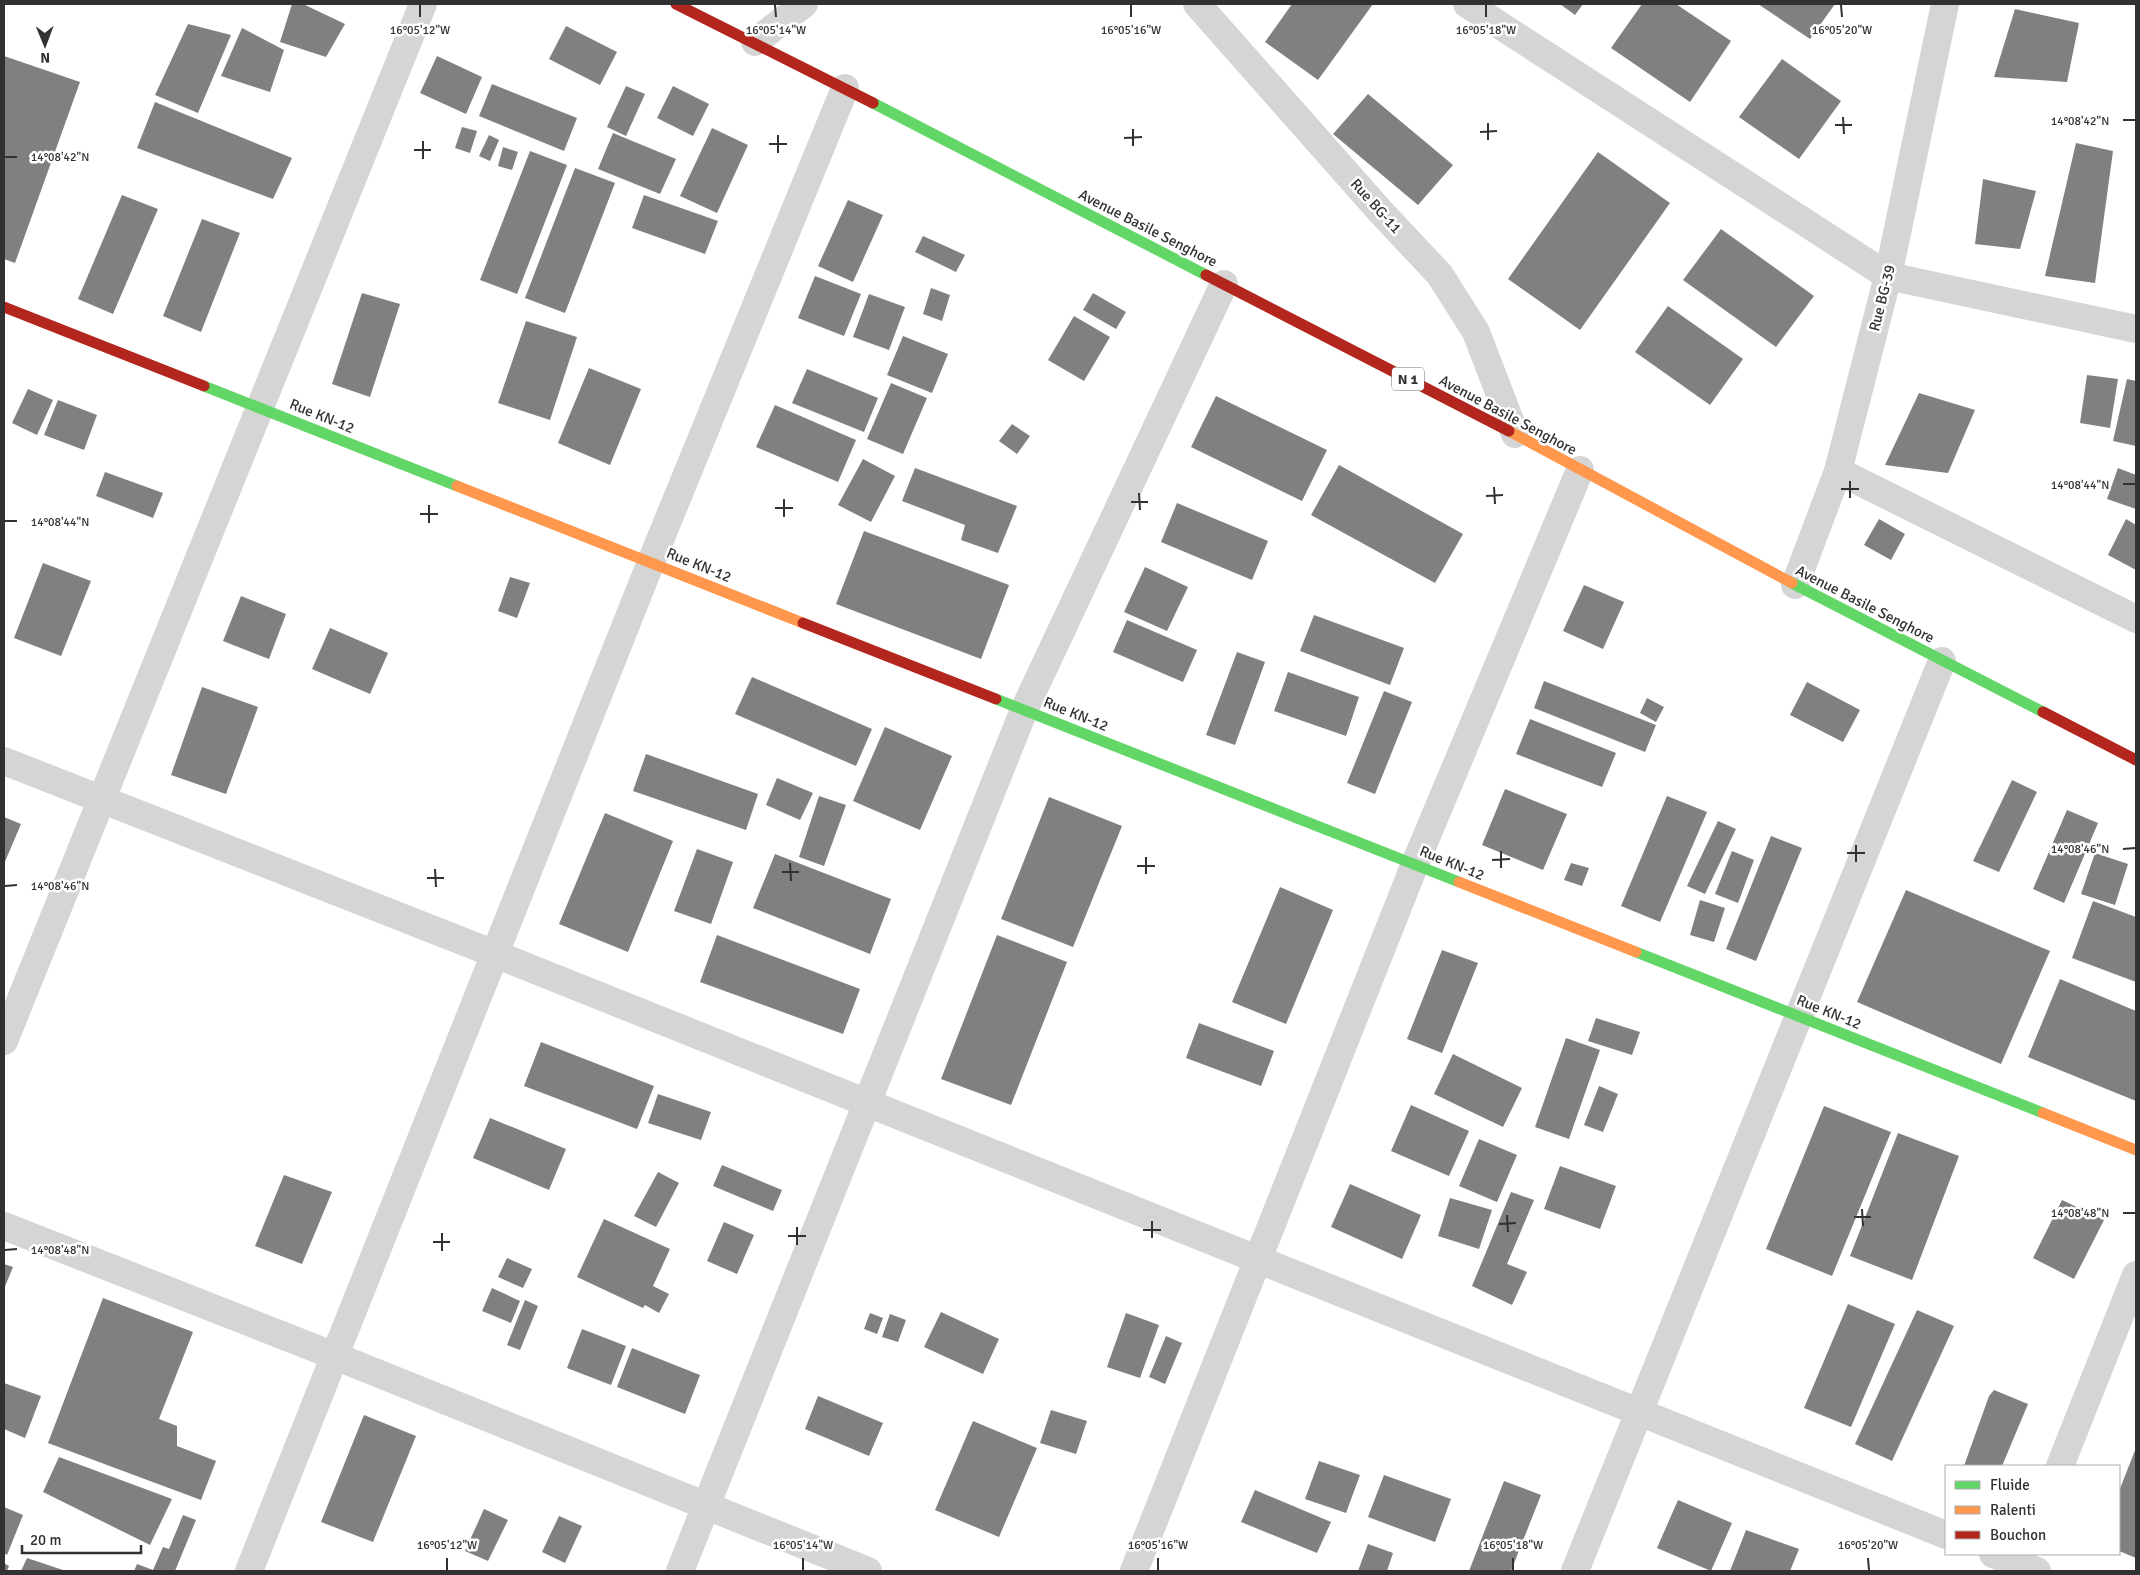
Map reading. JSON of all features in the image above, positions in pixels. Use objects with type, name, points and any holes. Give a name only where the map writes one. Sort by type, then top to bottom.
[{"type":"main road","name":"Avenue Basile Senghore","points":[[676,4],[756,42],[1515,434],[1795,585],[2136,760]]},
{"type":"main road","name":"Rue KN-12","points":[[4,307],[2136,1150]]},
{"type":"street","points":[[4,1041],[423,4]]},
{"type":"street","points":[[756,42],[804,4]]},
{"type":"street","name":"Rue BG-11","points":[[1197,4],[1380,211],[1440,275],[1476,332],[1515,434]]},
{"type":"street","points":[[1467,4],[1888,276],[2136,329]]},
{"type":"street","name":"Rue BG-39","points":[[1795,585],[1838,471],[1888,276],[1945,4]]},
{"type":"street","points":[[249,1571],[651,562],[845,88]]},
{"type":"street","points":[[680,1571],[1024,710],[1224,284]]},
{"type":"street","points":[[1134,1571],[1414,864],[1580,470]]},
{"type":"street","points":[[1838,471],[2136,618]]},
{"type":"street","points":[[1575,1571],[1942,661]]},
{"type":"street","points":[[4,761],[495,954],[1945,1535]]},
{"type":"street","points":[[4,1226],[335,1356],[868,1571]]},
{"type":"street","points":[[2060,1465],[2136,1276]]},
{"type":"street","points":[[1997,1555],[2025,1565]]},
{"type":"building","points":[[292,4],[303,4],[345,24],[326,57],[280,42]]},
{"type":"building","points":[[1292,4],[1373,4],[1318,80],[1265,42]]},
{"type":"building","points":[[1560,4],[1583,4],[1575,15]]},
{"type":"building","points":[[1642,4],[1676,4],[1731,41],[1690,102],[1611,48]]},
{"type":"building","points":[[1758,4],[1835,4],[1810,39]]},
{"type":"building","points":[[2015,9],[2079,23],[2067,82],[1994,77]]},
{"type":"building","points":[[188,24],[231,35],[198,113],[155,95]]},
{"type":"building","points":[[566,26],[617,52],[600,85],[549,59]]},
{"type":"building","points":[[242,28],[284,50],[270,92],[221,76]]},
{"type":"building","points":[[4,56],[80,82],[15,263],[4,259]]},
{"type":"building","points":[[437,56],[482,77],[466,114],[420,93]]},
{"type":"building","points":[[1782,59],[1841,101],[1799,159],[1739,117]]},
{"type":"building","points":[[492,84],[577,118],[564,151],[479,116]]},
{"type":"building","points":[[626,86],[645,94],[626,136],[607,127]]},
{"type":"building","points":[[673,86],[709,104],[693,136],[657,118]]},
{"type":"building","points":[[1368,94],[1453,165],[1418,205],[1333,134]]},
{"type":"building","points":[[155,102],[292,158],[273,199],[137,148]]},
{"type":"building","points":[[462,127],[477,131],[470,153],[455,148]]},
{"type":"building","points":[[712,128],[748,145],[717,213],[680,196]]},
{"type":"building","points":[[613,133],[676,159],[660,194],[598,169]]},
{"type":"building","points":[[489,135],[499,140],[490,161],[479,156]]},
{"type":"building","points":[[2076,143],[2113,151],[2095,283],[2045,276]]},
{"type":"building","points":[[503,147],[518,152],[512,170],[498,166]]},
{"type":"building","points":[[530,151],[567,165],[517,294],[480,280]]},
{"type":"building","points":[[1598,152],[1670,203],[1580,330],[1508,279]]},
{"type":"building","points":[[575,168],[615,183],[565,313],[525,298]]},
{"type":"building","points":[[1983,179],[2036,191],[2020,249],[1975,244]]},
{"type":"building","points":[[122,195],[158,209],[113,314],[78,299]]},
{"type":"building","points":[[644,195],[718,221],[705,254],[632,228]]},
{"type":"building","points":[[848,200],[883,215],[853,282],[818,266]]},
{"type":"building","points":[[202,219],[240,233],[201,332],[163,316]]},
{"type":"building","points":[[1721,229],[1814,296],[1776,347],[1683,280]]},
{"type":"building","points":[[923,236],[965,255],[956,272],[915,252]]},
{"type":"building","points":[[815,276],[861,294],[844,336],[798,318]]},
{"type":"building","points":[[931,288],[950,295],[942,321],[923,314]]},
{"type":"building","points":[[362,293],[400,304],[370,397],[332,384]]},
{"type":"building","points":[[1093,293],[1126,312],[1116,329],[1083,310]]},
{"type":"building","points":[[869,294],[905,307],[889,350],[853,337]]},
{"type":"building","points":[[1668,306],[1743,359],[1710,405],[1635,352]]},
{"type":"building","points":[[1074,316],[1110,337],[1084,381],[1048,360]]},
{"type":"building","points":[[526,321],[577,337],[550,420],[498,403]]},
{"type":"building","points":[[903,336],[948,354],[932,393],[887,375]]},
{"type":"building","points":[[589,368],[641,389],[610,465],[558,443]]},
{"type":"building","points":[[807,369],[878,398],[864,432],[792,403]]},
{"type":"building","points":[[2087,375],[2118,379],[2110,428],[2080,423]]},
{"type":"building","points":[[2127,379],[2136,381],[2136,446],[2113,441]]},
{"type":"building","points":[[891,383],[927,398],[903,454],[867,439]]},
{"type":"building","points":[[28,389],[53,400],[37,435],[12,423]]},
{"type":"building","points":[[1919,393],[1975,410],[1948,473],[1885,465]]},
{"type":"building","points":[[1216,396],[1327,450],[1302,501],[1191,447]]},
{"type":"building","points":[[58,400],[97,415],[84,450],[44,435]]},
{"type":"building","points":[[775,405],[856,440],[838,482],[756,447]]},
{"type":"building","points":[[1012,424],[1030,436],[1017,454],[999,441]]},
{"type":"building","points":[[863,459],[895,476],[871,522],[838,505]]},
{"type":"building","points":[[1339,465],[1463,534],[1435,583],[1311,515]]},
{"type":"building","points":[[915,468],[1017,506],[998,553],[961,540],[965,525],[902,501]]},
{"type":"building","points":[[2118,468],[2136,475],[2136,509],[2107,499]]},
{"type":"building","points":[[105,472],[163,493],[153,518],[96,496]]},
{"type":"building","points":[[1177,503],[1268,541],[1252,580],[1161,542]]},
{"type":"building","points":[[1879,519],[1905,534],[1891,560],[1864,545]]},
{"type":"building","points":[[2126,519],[2136,525],[2136,570],[2108,555]]},
{"type":"building","points":[[864,531],[1009,585],[981,659],[836,604]]},
{"type":"building","points":[[43,563],[91,581],[61,656],[14,638]]},
{"type":"building","points":[[1145,567],[1188,587],[1167,631],[1124,612]]},
{"type":"building","points":[[510,577],[530,583],[517,618],[498,611]]},
{"type":"building","points":[[1584,585],[1624,602],[1603,649],[1563,631]]},
{"type":"building","points":[[241,596],[286,614],[269,659],[223,641]]},
{"type":"building","points":[[1314,615],[1404,648],[1390,685],[1300,651]]},
{"type":"building","points":[[1127,620],[1197,650],[1183,682],[1113,652]]},
{"type":"building","points":[[330,628],[388,653],[370,694],[312,669]]},
{"type":"building","points":[[1237,652],[1265,662],[1235,745],[1206,735]]},
{"type":"building","points":[[1288,672],[1359,697],[1346,736],[1274,711]]},
{"type":"building","points":[[752,677],[872,729],[856,766],[735,714]]},
{"type":"building","points":[[1544,681],[1656,725],[1645,752],[1534,708]]},
{"type":"building","points":[[1807,682],[1860,710],[1843,742],[1790,715]]},
{"type":"building","points":[[202,687],[258,707],[226,794],[171,775]]},
{"type":"building","points":[[1384,691],[1412,702],[1375,794],[1347,783]]},
{"type":"building","points":[[1647,698],[1664,707],[1656,722],[1640,713]]},
{"type":"building","points":[[1530,719],[1616,753],[1602,787],[1516,754]]},
{"type":"building","points":[[885,727],[952,756],[920,830],[853,801]]},
{"type":"building","points":[[646,754],[758,794],[746,830],[633,791]]},
{"type":"building","points":[[777,778],[813,793],[800,820],[766,805]]},
{"type":"building","points":[[2012,780],[2037,792],[1999,872],[1973,861]]},
{"type":"building","points":[[1505,789],[1567,814],[1543,870],[1482,845]]},
{"type":"building","points":[[819,796],[846,805],[824,866],[799,857]]},
{"type":"building","points":[[1667,796],[1707,812],[1660,922],[1621,906]]},
{"type":"building","points":[[1049,797],[1122,826],[1073,947],[1001,919]]},
{"type":"building","points":[[2067,810],[2098,823],[2064,903],[2033,889]]},
{"type":"building","points":[[605,813],[673,841],[628,952],[559,924]]},
{"type":"building","points":[[4,817],[21,824],[4,864]]},
{"type":"building","points":[[1718,821],[1736,829],[1705,894],[1687,886]]},
{"type":"building","points":[[1771,836],[1802,848],[1756,961],[1726,949]]},
{"type":"building","points":[[697,849],[733,862],[711,924],[674,911]]},
{"type":"building","points":[[1732,851],[1754,860],[1738,903],[1715,894]]},
{"type":"building","points":[[2095,853],[2128,864],[2115,905],[2081,894]]},
{"type":"building","points":[[775,854],[891,899],[870,954],[753,908]]},
{"type":"building","points":[[1571,863],[1589,868],[1582,886],[1564,880]]},
{"type":"building","points":[[1280,887],[1333,910],[1286,1024],[1232,1002]]},
{"type":"building","points":[[1906,890],[2050,951],[2001,1064],[1857,1002]]},
{"type":"building","points":[[1700,900],[1725,908],[1714,942],[1690,935]]},
{"type":"building","points":[[2093,901],[2136,917],[2136,982],[2072,958]]},
{"type":"building","points":[[717,935],[860,989],[843,1034],[700,982]]},
{"type":"building","points":[[997,935],[1067,962],[1011,1105],[941,1079]]},
{"type":"building","points":[[1442,950],[1478,963],[1442,1053],[1407,1039]]},
{"type":"building","points":[[2060,979],[2136,1011],[2136,1101],[2028,1057]]},
{"type":"building","points":[[1596,1018],[1640,1032],[1632,1055],[1588,1041]]},
{"type":"building","points":[[1199,1023],[1274,1051],[1261,1086],[1186,1058]]},
{"type":"building","points":[[1566,1038],[1600,1050],[1569,1139],[1535,1127]]},
{"type":"building","points":[[541,1042],[654,1086],[637,1129],[524,1086]]},
{"type":"building","points":[[1453,1054],[1522,1088],[1503,1127],[1434,1094]]},
{"type":"building","points":[[1599,1086],[1618,1094],[1603,1132],[1584,1125]]},
{"type":"building","points":[[658,1094],[711,1112],[701,1140],[648,1123]]},
{"type":"building","points":[[1411,1105],[1469,1131],[1449,1176],[1391,1151]]},
{"type":"building","points":[[1824,1106],[1891,1132],[1832,1276],[1766,1249]]},
{"type":"building","points":[[490,1118],[566,1149],[549,1190],[473,1158]]},
{"type":"building","points":[[1898,1133],[1959,1156],[1912,1280],[1850,1256]]},
{"type":"building","points":[[1479,1139],[1517,1155],[1497,1202],[1459,1186]]},
{"type":"building","points":[[722,1165],[782,1190],[773,1211],[713,1186]]},
{"type":"building","points":[[1560,1166],[1616,1186],[1600,1229],[1544,1209]]},
{"type":"building","points":[[658,1172],[679,1183],[656,1227],[634,1216]]},
{"type":"building","points":[[284,1175],[332,1192],[302,1264],[255,1246]]},
{"type":"building","points":[[1350,1184],[1421,1215],[1402,1259],[1331,1227]]},
{"type":"building","points":[[1511,1192],[1534,1200],[1507,1264],[1527,1272],[1512,1305],[1472,1286]]},
{"type":"building","points":[[1450,1198],[1492,1210],[1479,1249],[1438,1236]]},
{"type":"building","points":[[2062,1200],[2104,1220],[2074,1279],[2033,1258]]},
{"type":"building","points":[[604,1219],[670,1249],[653,1286],[669,1294],[659,1313],[645,1305],[643,1308],[577,1277]]},
{"type":"building","points":[[724,1222],[754,1235],[737,1274],[707,1261]]},
{"type":"building","points":[[507,1258],[532,1269],[523,1288],[498,1277]]},
{"type":"building","points":[[4,1264],[13,1267],[4,1289]]},
{"type":"building","points":[[492,1288],[520,1301],[511,1323],[482,1311]]},
{"type":"building","points":[[103,1298],[193,1332],[159,1419],[177,1426],[177,1446],[216,1461],[201,1500],[48,1443]]},
{"type":"building","points":[[525,1300],[538,1306],[520,1350],[507,1345]]},
{"type":"building","points":[[1848,1304],[1895,1324],[1851,1427],[1804,1408]]},
{"type":"building","points":[[1917,1310],[1954,1326],[1892,1461],[1855,1444]]},
{"type":"building","points":[[941,1312],[999,1339],[983,1374],[924,1347]]},
{"type":"building","points":[[870,1313],[883,1318],[877,1334],[864,1329]]},
{"type":"building","points":[[1126,1313],[1159,1325],[1140,1378],[1107,1367]]},
{"type":"building","points":[[890,1314],[906,1320],[898,1342],[882,1337]]},
{"type":"building","points":[[582,1329],[626,1346],[611,1385],[567,1368]]},
{"type":"building","points":[[1166,1336],[1182,1343],[1165,1384],[1149,1377]]},
{"type":"building","points":[[632,1348],[700,1375],[685,1414],[617,1387]]},
{"type":"building","points":[[4,1383],[41,1396],[25,1438],[4,1429]]},
{"type":"building","points":[[1994,1390],[2028,1404],[2002,1465],[1964,1465],[1989,1396]]},
{"type":"building","points":[[818,1396],[883,1423],[869,1456],[805,1429]]},
{"type":"building","points":[[1051,1410],[1087,1421],[1076,1454],[1040,1443]]},
{"type":"building","points":[[364,1415],[416,1436],[373,1542],[321,1522]]},
{"type":"building","points":[[973,1421],[1037,1448],[999,1537],[935,1510]]},
{"type":"building","points":[[2136,1448],[2136,1558],[2120,1551],[2120,1488]]},
{"type":"building","points":[[59,1457],[172,1499],[150,1545],[43,1492]]},
{"type":"building","points":[[1319,1461],[1360,1475],[1346,1513],[1305,1499]]},
{"type":"building","points":[[1384,1475],[1451,1499],[1435,1542],[1368,1517]]},
{"type":"building","points":[[1504,1481],[1541,1495],[1511,1571],[1469,1571]]},
{"type":"building","points":[[1255,1490],[1331,1522],[1317,1553],[1241,1522]]},
{"type":"building","points":[[1678,1500],[1732,1523],[1711,1571],[1657,1548]]},
{"type":"building","points":[[4,1507],[23,1515],[7,1555],[4,1553]]},
{"type":"building","points":[[484,1509],[508,1520],[488,1561],[465,1551]]},
{"type":"building","points":[[183,1515],[196,1520],[175,1571],[134,1571],[137,1564],[153,1570],[163,1547],[169,1549]]},
{"type":"building","points":[[559,1516],[582,1526],[565,1563],[542,1552]]},
{"type":"building","points":[[1746,1530],[1799,1549],[1790,1571],[1730,1571]]},
{"type":"building","points":[[1368,1544],[1393,1553],[1387,1571],[1358,1571]]},
{"type":"building","points":[[27,1558],[66,1571],[21,1571]]},
{"type":"building","points":[[4,1563],[9,1566],[7,1571],[4,1571]]},
{"type":"traffic: fast","points":[[873,103],[1206,275]]},
{"type":"traffic: fast","points":[[204,386],[457,486]]},
{"type":"traffic: fast","points":[[1792,583],[2043,712]]},
{"type":"traffic: fast","points":[[996,699],[1459,882]]},
{"type":"traffic: fast","points":[[1636,952],[2043,1113]]},
{"type":"traffic: slow","points":[[1509,431],[1792,583]]},
{"type":"traffic: slow","points":[[457,486],[803,623]]},
{"type":"traffic: slow","points":[[1459,882],[1636,952]]},
{"type":"traffic: slow","points":[[2043,1113],[2136,1150]]},
{"type":"traffic: jam","points":[[676,4],[873,103]]},
{"type":"traffic: jam","points":[[1206,275],[1509,431]]},
{"type":"traffic: jam","points":[[4,307],[204,386]]},
{"type":"traffic: jam","points":[[803,623],[996,699]]},
{"type":"traffic: jam","points":[[2043,712],[2136,760]]}]
